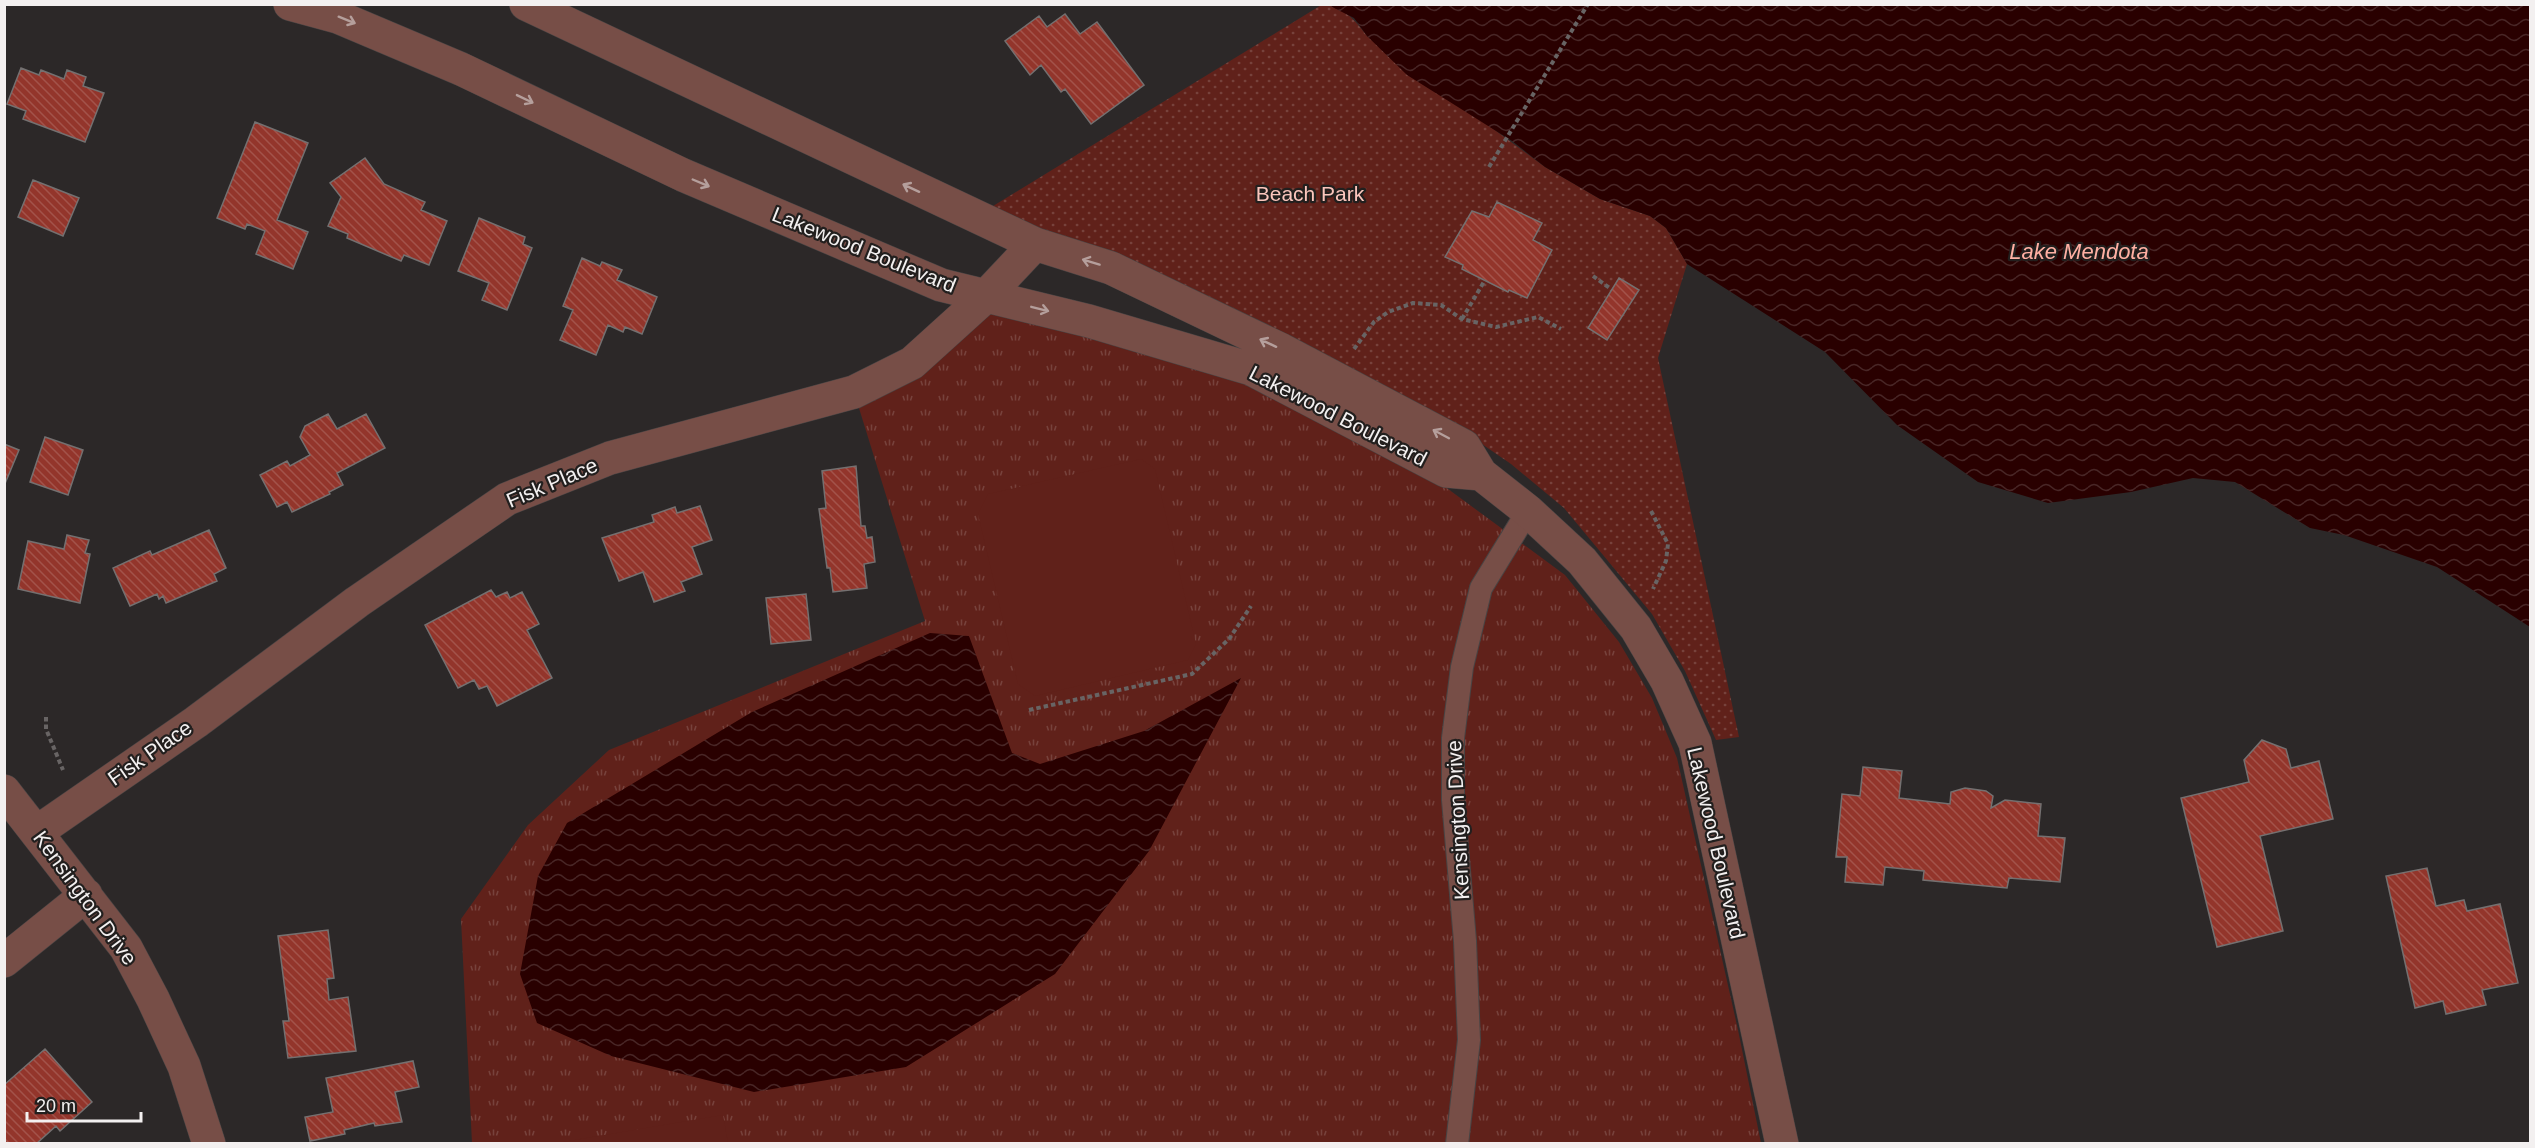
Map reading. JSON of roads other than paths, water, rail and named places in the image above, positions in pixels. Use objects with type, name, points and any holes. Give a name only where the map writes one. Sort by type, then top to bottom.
[{"type":"street","name":"Lakewood Boulevard","points":[[290,4],[338,17],[461,69],[683,175],[941,285],[1089,321],[1251,369],[1446,471],[1481,474]]},
{"type":"street","name":"Lakewood Boulevard","points":[[525,4],[1035,244],[1111,268],[1282,350],[1464,446],[1481,474],[1528,511],[1582,561],[1636,628],[1667,681],[1695,743],[1782,1143]]},
{"type":"street","name":"Fisk Place","points":[[37,832],[196,722],[357,602],[507,499],[610,458],[854,392],[912,363],[986,296],[1035,244]]},
{"type":"street","name":"Kensington Drive","points":[[4,791],[126,948],[153,999],[183,1066],[208,1143]]},
{"type":"street","points":[[4,961],[86,895]]},
{"type":"lane","name":"Kensington Drive","points":[[1457,1143],[1469,1040],[1465,941],[1453,800],[1453,738],[1462,667],[1481,588],[1528,511]]},
{"type":"water","name":"Lake Mendota","points":[[1328,5],[2530,5],[2530,627],[2437,567],[2344,535],[2310,528],[2235,482],[2193,478],[2131,492],[2048,503],[1978,482],[1897,425],[1825,352],[1687,264],[1666,228],[1650,216],[1600,199],[1545,167],[1512,141],[1407,75],[1367,36],[1354,18]]},
{"type":"water","points":[[930,633],[969,636],[1012,753],[1040,764],[1144,731],[1241,678],[1149,851],[1055,974],[906,1067],[754,1092],[611,1056],[537,1023],[520,974],[538,876],[567,823],[752,712]]},
{"type":"park label","name":"Beach Park","points":[[1310,194]]}]
